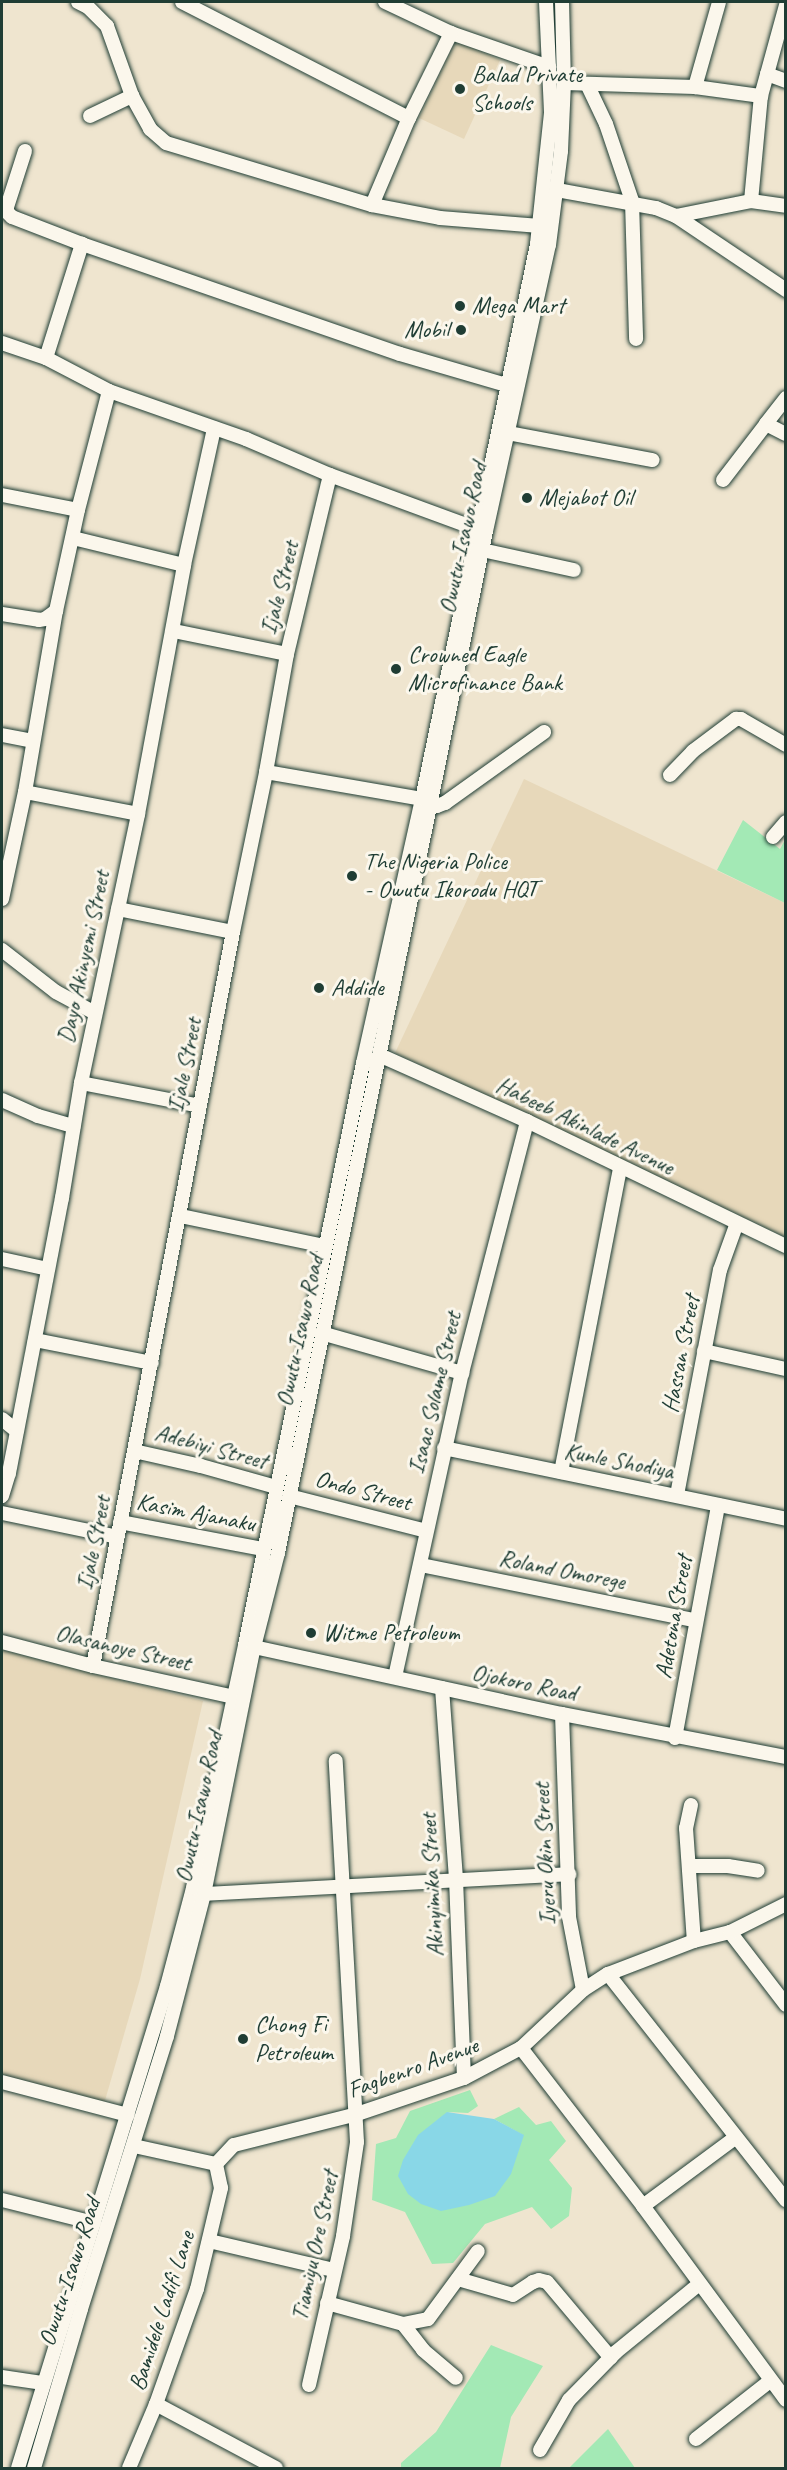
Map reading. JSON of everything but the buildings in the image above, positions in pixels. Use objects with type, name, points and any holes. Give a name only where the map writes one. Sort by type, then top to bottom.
[{"type":"street","points":[[78,2],[88,6],[107,26],[132,96],[150,129],[166,143],[372,205],[440,218],[540,226]]},
{"type":"street","points":[[182,2],[409,118]]},
{"type":"street","points":[[385,2],[451,33],[549,68]]},
{"type":"street","name":"Owutu-Isawo Road","points":[[34,2469],[81,2309],[167,2036],[204,1894],[254,1647],[290,1496],[321,1333],[379,1060],[477,529],[540,226],[551,112],[546,2]]},
{"type":"street","name":"Owutu-Isawo Road","points":[[18,2469],[42,2384],[167,1986],[193,1888],[363,1063],[428,801],[549,245],[561,151],[564,83],[562,2]]},
{"type":"street","points":[[695,87],[719,2]]},
{"type":"street","points":[[752,201],[761,96],[786,5]]},
{"type":"street","points":[[372,205],[409,118],[451,33]]},
{"type":"street","points":[[767,75],[786,81]]},
{"type":"street","points":[[564,83],[695,87],[761,96]]},
{"type":"street","points":[[587,84],[606,124],[632,201],[636,339]]},
{"type":"street","points":[[90,116],[132,96]]},
{"type":"street","points":[[25,151],[7,212],[12,217],[82,244],[400,354],[506,385]]},
{"type":"street","points":[[557,190],[632,201],[676,216],[786,290]]},
{"type":"street","points":[[676,216],[752,201],[786,206]]},
{"type":"street","points":[[46,358],[82,244]]},
{"type":"street","points":[[2,343],[46,358],[109,391],[262,445],[330,475],[477,529]]},
{"type":"street","points":[[2,899],[25,792],[56,611],[78,510],[109,391]]},
{"type":"street","points":[[723,480],[786,398]]},
{"type":"street","points":[[765,424],[786,434]]},
{"type":"street","name":"Dayo Akinyemi Street","points":[[2,1496],[17,1431],[95,1012],[138,814],[174,631],[184,565],[214,428]]},
{"type":"street","points":[[508,433],[652,460]]},
{"type":"street","name":"Ijale Street","points":[[93,1666],[181,1216],[233,932],[266,772],[286,654],[330,475]]},
{"type":"street","points":[[2,495],[78,510]]},
{"type":"street","points":[[73,538],[184,565]]},
{"type":"street","points":[[482,550],[574,570]]},
{"type":"street","points":[[2,614],[39,620],[45,619],[56,611]]},
{"type":"street","points":[[174,631],[286,654]]},
{"type":"street","points":[[670,775],[693,751],[736,719],[741,719],[786,745]]},
{"type":"street","points":[[266,772],[428,801],[437,806],[445,803],[544,732]]},
{"type":"street","points":[[2,735],[32,741]]},
{"type":"street","points":[[25,792],[138,814]]},
{"type":"street","points":[[773,837],[786,822]]},
{"type":"street","points":[[118,909],[233,932]]},
{"type":"street","points":[[2,950],[56,992],[95,1012]]},
{"type":"street","name":"Habeeb Akinlade Avenue","points":[[363,1063],[386,1058],[527,1121],[620,1168],[786,1246]]},
{"type":"street","points":[[81,1083],[200,1106]]},
{"type":"street","points":[[2,1100],[38,1116],[74,1126]]},
{"type":"street","name":"Isaac Solame Street","points":[[395,1677],[444,1448],[527,1121]]},
{"type":"street","points":[[561,1472],[620,1168]]},
{"type":"street","points":[[181,1216],[325,1246]]},
{"type":"street","name":"Hassan Street","points":[[677,1496],[720,1270],[737,1223]]},
{"type":"street","points":[[2,1259],[48,1269]]},
{"type":"street","points":[[321,1333],[462,1373]]},
{"type":"street","points":[[34,1340],[152,1363]]},
{"type":"street","points":[[704,1351],[786,1369]]},
{"type":"street","points":[[2,1419],[17,1431]]},
{"type":"street","name":"Kunle Shodiya","points":[[444,1448],[786,1519]]},
{"type":"street","name":"Adebiyi Street","points":[[135,1451],[276,1487]]},
{"type":"street","name":"Ondo Street","points":[[290,1496],[426,1531]]},
{"type":"street","name":"Adetona Street","points":[[675,1738],[718,1505]]},
{"type":"street","points":[[2,1513],[117,1537]]},
{"type":"street","name":"Kasim Ajanaku","points":[[120,1522],[263,1549]]},
{"type":"street","name":"Roland Omorege","points":[[420,1565],[695,1620]]},
{"type":"street","name":"Olasanoye Street","points":[[2,1642],[93,1666],[234,1697]]},
{"type":"street","name":"Ojokoro Road","points":[[254,1647],[675,1738],[785,1753]]},
{"type":"street","name":"Akinyimika Street","points":[[442,1688],[456,1879],[464,2078]]},
{"type":"street","name":"Iyeru Okin Street","points":[[562,1714],[571,1931],[583,1990]]},
{"type":"street","name":"Tiamiyu Ore Street","points":[[309,2385],[356,2159],[357,2114],[341,1888],[336,1761]]},
{"type":"street","points":[[691,1805],[686,1828],[694,1941]]},
{"type":"street","points":[[689,1866],[728,1866],[758,1871]]},
{"type":"street","points":[[204,1894],[568,1874]]},
{"type":"street","name":"Fagbenro Avenue","points":[[216,2164],[234,2145],[357,2114],[464,2078],[521,2048],[583,1990],[608,1974],[694,1941],[730,1932],[786,1904]]},
{"type":"street","points":[[730,1932],[786,2005]]},
{"type":"street","points":[[608,1974],[786,2200]]},
{"type":"street","points":[[521,2048],[643,2206],[786,2400]]},
{"type":"street","points":[[2,2082],[128,2115]]},
{"type":"street","points":[[643,2206],[735,2138]]},
{"type":"street","points":[[134,2146],[216,2164]]},
{"type":"street","name":"Bamidele Ladifi Lane","points":[[129,2469],[156,2404],[197,2289],[221,2188],[216,2164]]},
{"type":"street","points":[[2,2200],[94,2223]]},
{"type":"street","points":[[209,2241],[334,2270]]},
{"type":"street","points":[[327,2303],[403,2324],[428,2319],[478,2251]]},
{"type":"street","points":[[458,2279],[513,2295],[533,2282],[547,2282],[611,2358]]},
{"type":"street","points":[[540,2450],[569,2400],[611,2358],[699,2284]]},
{"type":"street","points":[[403,2324],[423,2350],[456,2378]]},
{"type":"street","points":[[2,2377],[42,2384]]},
{"type":"street","points":[[696,2439],[770,2381]]},
{"type":"street","points":[[156,2404],[276,2469]]},
{"type":"shaded area","name":"Balad Private Schools","points":[[456,40],[500,60],[464,139],[419,118]]},
{"type":"shaded area","points":[[524,779],[785,903],[785,1237],[395,1053]]},
{"type":"shaded area","points":[[2,1650],[203,1701],[140,1979],[104,2104],[2,2076]]},
{"type":"green space","points":[[743,820],[780,849],[786,838],[785,903],[717,870]]},
{"type":"green space","points":[[470,2090],[478,2106],[468,2113],[447,2112],[523,2135],[494,2119],[519,2107],[536,2125],[551,2121],[566,2141],[549,2160],[572,2188],[569,2216],[551,2229],[532,2207],[485,2224],[453,2263],[432,2264],[405,2212],[372,2200],[376,2144],[396,2138],[410,2111]]},
{"type":"green space","points":[[491,2345],[543,2366],[511,2417],[500,2468],[401,2468],[401,2463],[436,2432]]},
{"type":"green space","points":[[608,2429],[635,2468],[569,2468]]},
{"type":"water","points":[[447,2112],[494,2119],[524,2135],[511,2174],[495,2196],[441,2211],[421,2204],[408,2194],[398,2176],[403,2160],[418,2135]]},
{"type":"place","name":"Balad Private Schools","points":[[460,89]]},
{"type":"place","name":"Mega Mart","points":[[460,306]]},
{"type":"place","name":"Mobil","points":[[461,330]]},
{"type":"place","name":"Mejabot Oil","points":[[527,498]]},
{"type":"place","name":"Crowned Eagle Microfinance Bank","points":[[396,669]]},
{"type":"place","name":"The Nigeria Police - Owutu Ikorodu HQT","points":[[352,876]]},
{"type":"place","name":"Addide","points":[[319,988]]},
{"type":"place","name":"Witme Petroleum","points":[[311,1633]]},
{"type":"place","name":"Chong Fi Petroleum","points":[[243,2039]]}]
